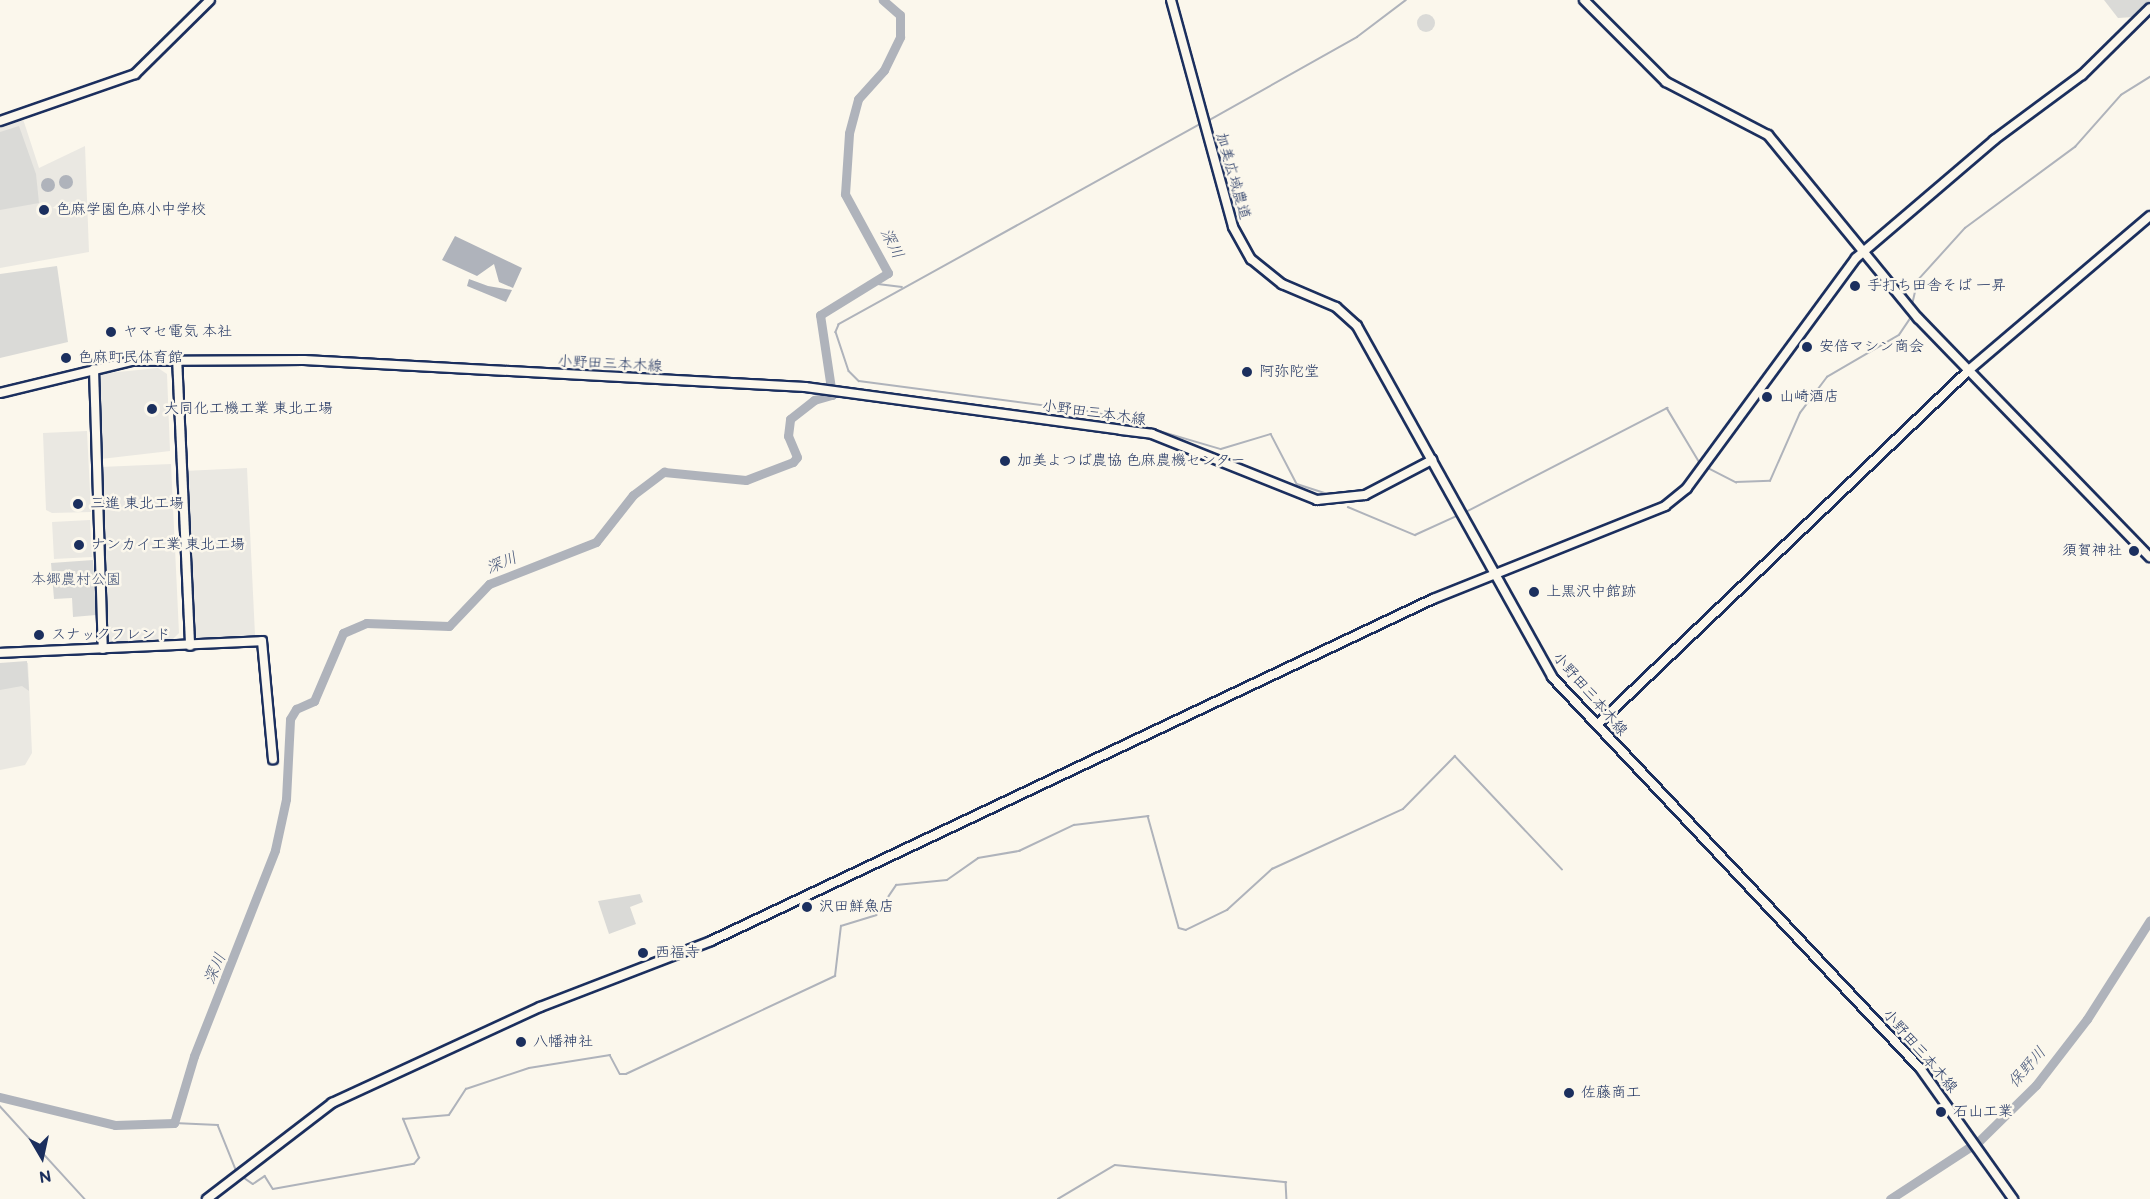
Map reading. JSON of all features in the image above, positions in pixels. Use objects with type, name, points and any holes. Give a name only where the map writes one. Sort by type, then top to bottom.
[{"type":"street","points":[[0,121],[135,74],[210,0]]},
{"type":"street","name":"加美広域農道","points":[[1171,0],[1233,227],[1251,259],[1282,284],[1336,307],[1357,326],[1432,460]]},
{"type":"street","points":[[1584,0],[1625,47],[1672,87],[1768,135],[1912,311],[2150,557]]},
{"type":"street","points":[[207,1199],[242,1176],[332,1103],[540,1007],[711,941],[1494,573],[1657,511],[1679,496],[1865,252],[1994,140],[2082,75],[2150,8]]},
{"type":"street","points":[[1598,725],[1970,369],[2150,216]]},
{"type":"street","points":[[177,357],[190,646]]},
{"type":"street","name":"小野田三本木線","points":[[0,393],[94,369],[177,357],[826,390],[1152,434],[1317,500],[1365,495],[1432,460],[1552,676],[1920,1068],[1957,1117],[2013,1199]]},
{"type":"street","points":[[94,369],[103,649]]},
{"type":"street","points":[[0,653],[262,641],[273,759]]},
{"type":"shaded area","name":"色麻学園色麻小中学校","points":[[23,119],[39,168],[85,146],[89,252],[0,268],[0,127]]},
{"type":"shaded area","points":[[63,175],[69,175],[73,182],[69,189],[63,189],[59,185],[59,179]]},
{"type":"shaded area","points":[[45,178],[51,178],[55,185],[51,192],[45,192],[41,188],[41,182]]},
{"type":"shaded area","points":[[455,236],[522,268],[513,288],[499,282],[494,264],[477,276],[442,260]]},
{"type":"shaded area","points":[[469,279],[488,286],[512,290],[506,302],[467,286]]},
{"type":"shaded area","points":[[158,368],[167,374],[170,451],[101,459],[98,374]]},
{"type":"shaded area","points":[[87,431],[91,512],[52,513],[46,510],[43,433]]},
{"type":"shaded area","points":[[171,464],[179,633],[172,640],[108,643],[100,467]]},
{"type":"shaded area","points":[[247,468],[255,635],[197,638],[192,634],[184,471]]},
{"type":"shaded area","points":[[90,520],[92,557],[54,559],[52,522]]},
{"type":"shaded area","points":[[0,663],[28,663],[32,753],[25,765],[0,770]]},
{"type":"green space","points":[[2104,0],[2150,0],[2150,16],[2118,18]]},
{"type":"green space","points":[[1422,14],[1430,14],[1435,19],[1433,30],[1422,32],[1417,27],[1417,19]]},
{"type":"green space","points":[[19,126],[36,174],[39,203],[0,210],[0,132]]},
{"type":"green space","points":[[57,266],[68,342],[0,358],[0,274]]},
{"type":"green space","name":"本郷農村公園","points":[[93,560],[96,615],[73,617],[72,598],[54,599],[51,563]]},
{"type":"green space","points":[[27,661],[29,691],[22,686],[0,690],[0,663]]},
{"type":"green space","points":[[640,894],[643,902],[630,907],[636,924],[609,934],[598,901]]},
{"type":"waterway","name":"深川","points":[[0,1097],[115,1125],[174,1123],[194,1056],[275,850],[286,799],[290,719],[296,709],[314,701],[343,633],[366,623],[449,626],[489,584],[596,542],[633,495],[664,472],[746,480],[793,462],[797,457],[788,436],[790,419],[814,400],[832,395],[820,315],[888,273],[845,194],[849,133],[858,99],[884,70],[900,37],[900,15],[883,0]]},
{"type":"waterway","points":[[1208,121],[1357,37],[1406,0]]},
{"type":"waterway","points":[[1912,305],[1918,280],[1965,228],[2075,147],[2121,95],[2150,77]]},
{"type":"waterway","points":[[1201,124],[839,325],[836,332],[849,371],[859,381],[1095,412],[1221,449],[1271,434],[1297,484],[1331,495]]},
{"type":"waterway","points":[[878,284],[902,287]]},
{"type":"waterway","points":[[1706,467],[1736,482],[1770,481],[1800,413],[1827,377],[1899,335],[1912,316]]},
{"type":"waterway","points":[[1464,513],[1667,408],[1700,463]]},
{"type":"waterway","points":[[1348,507],[1415,535],[1459,515]]},
{"type":"waterway","points":[[243,1177],[253,1184],[265,1176],[273,1189],[414,1164],[419,1158],[403,1119],[449,1115],[466,1089],[529,1068],[610,1055],[620,1074],[626,1074],[835,976],[841,926],[876,915],[896,885],[947,880],[978,858],[1019,851],[1074,825],[1148,816],[1179,928],[1186,930],[1227,910],[1272,869],[1403,809],[1455,756],[1562,869]]},
{"type":"waterway","name":"保野川","points":[[1890,1199],[1979,1141],[2036,1085],[2087,1019],[2150,920]]},
{"type":"waterway","points":[[0,1106],[85,1199]]},
{"type":"waterway","points":[[174,1123],[218,1125],[237,1172]]},
{"type":"waterway","points":[[1058,1199],[1115,1165],[1286,1182],[1287,1199]]},
{"type":"place","name":"色麻学園色麻小中学校","points":[[44,210]]},
{"type":"place","name":"手打ち田舎そば 一昇","points":[[1855,286]]},
{"type":"place","name":"ヤマセ電気 本社","points":[[111,332]]},
{"type":"place","name":"安倍マシン商会","points":[[1807,347]]},
{"type":"place","name":"色麻町民体育館","points":[[66,358]]},
{"type":"place","name":"阿弥陀堂","points":[[1247,372]]},
{"type":"place","name":"山崎酒店","points":[[1767,397]]},
{"type":"place","name":"大同化工機工業 東北工場","points":[[152,409]]},
{"type":"place","name":"加美よつば農協 色麻農機センター","points":[[1005,461]]},
{"type":"place","name":"三進 東北工場","points":[[78,504]]},
{"type":"place","name":"ナンカイ工業 東北工場","points":[[79,545]]},
{"type":"place","name":"須賀神社","points":[[2134,551]]},
{"type":"place","name":"上黒沢中館跡","points":[[1534,592]]},
{"type":"place","name":"スナックフレンド","points":[[39,635]]},
{"type":"place","name":"沢田鮮魚店","points":[[807,907]]},
{"type":"place","name":"西福寺","points":[[643,953]]},
{"type":"place","name":"八幡神社","points":[[521,1042]]},
{"type":"place","name":"佐藤商工","points":[[1569,1093]]},
{"type":"place","name":"石山工業","points":[[1941,1112]]}]
